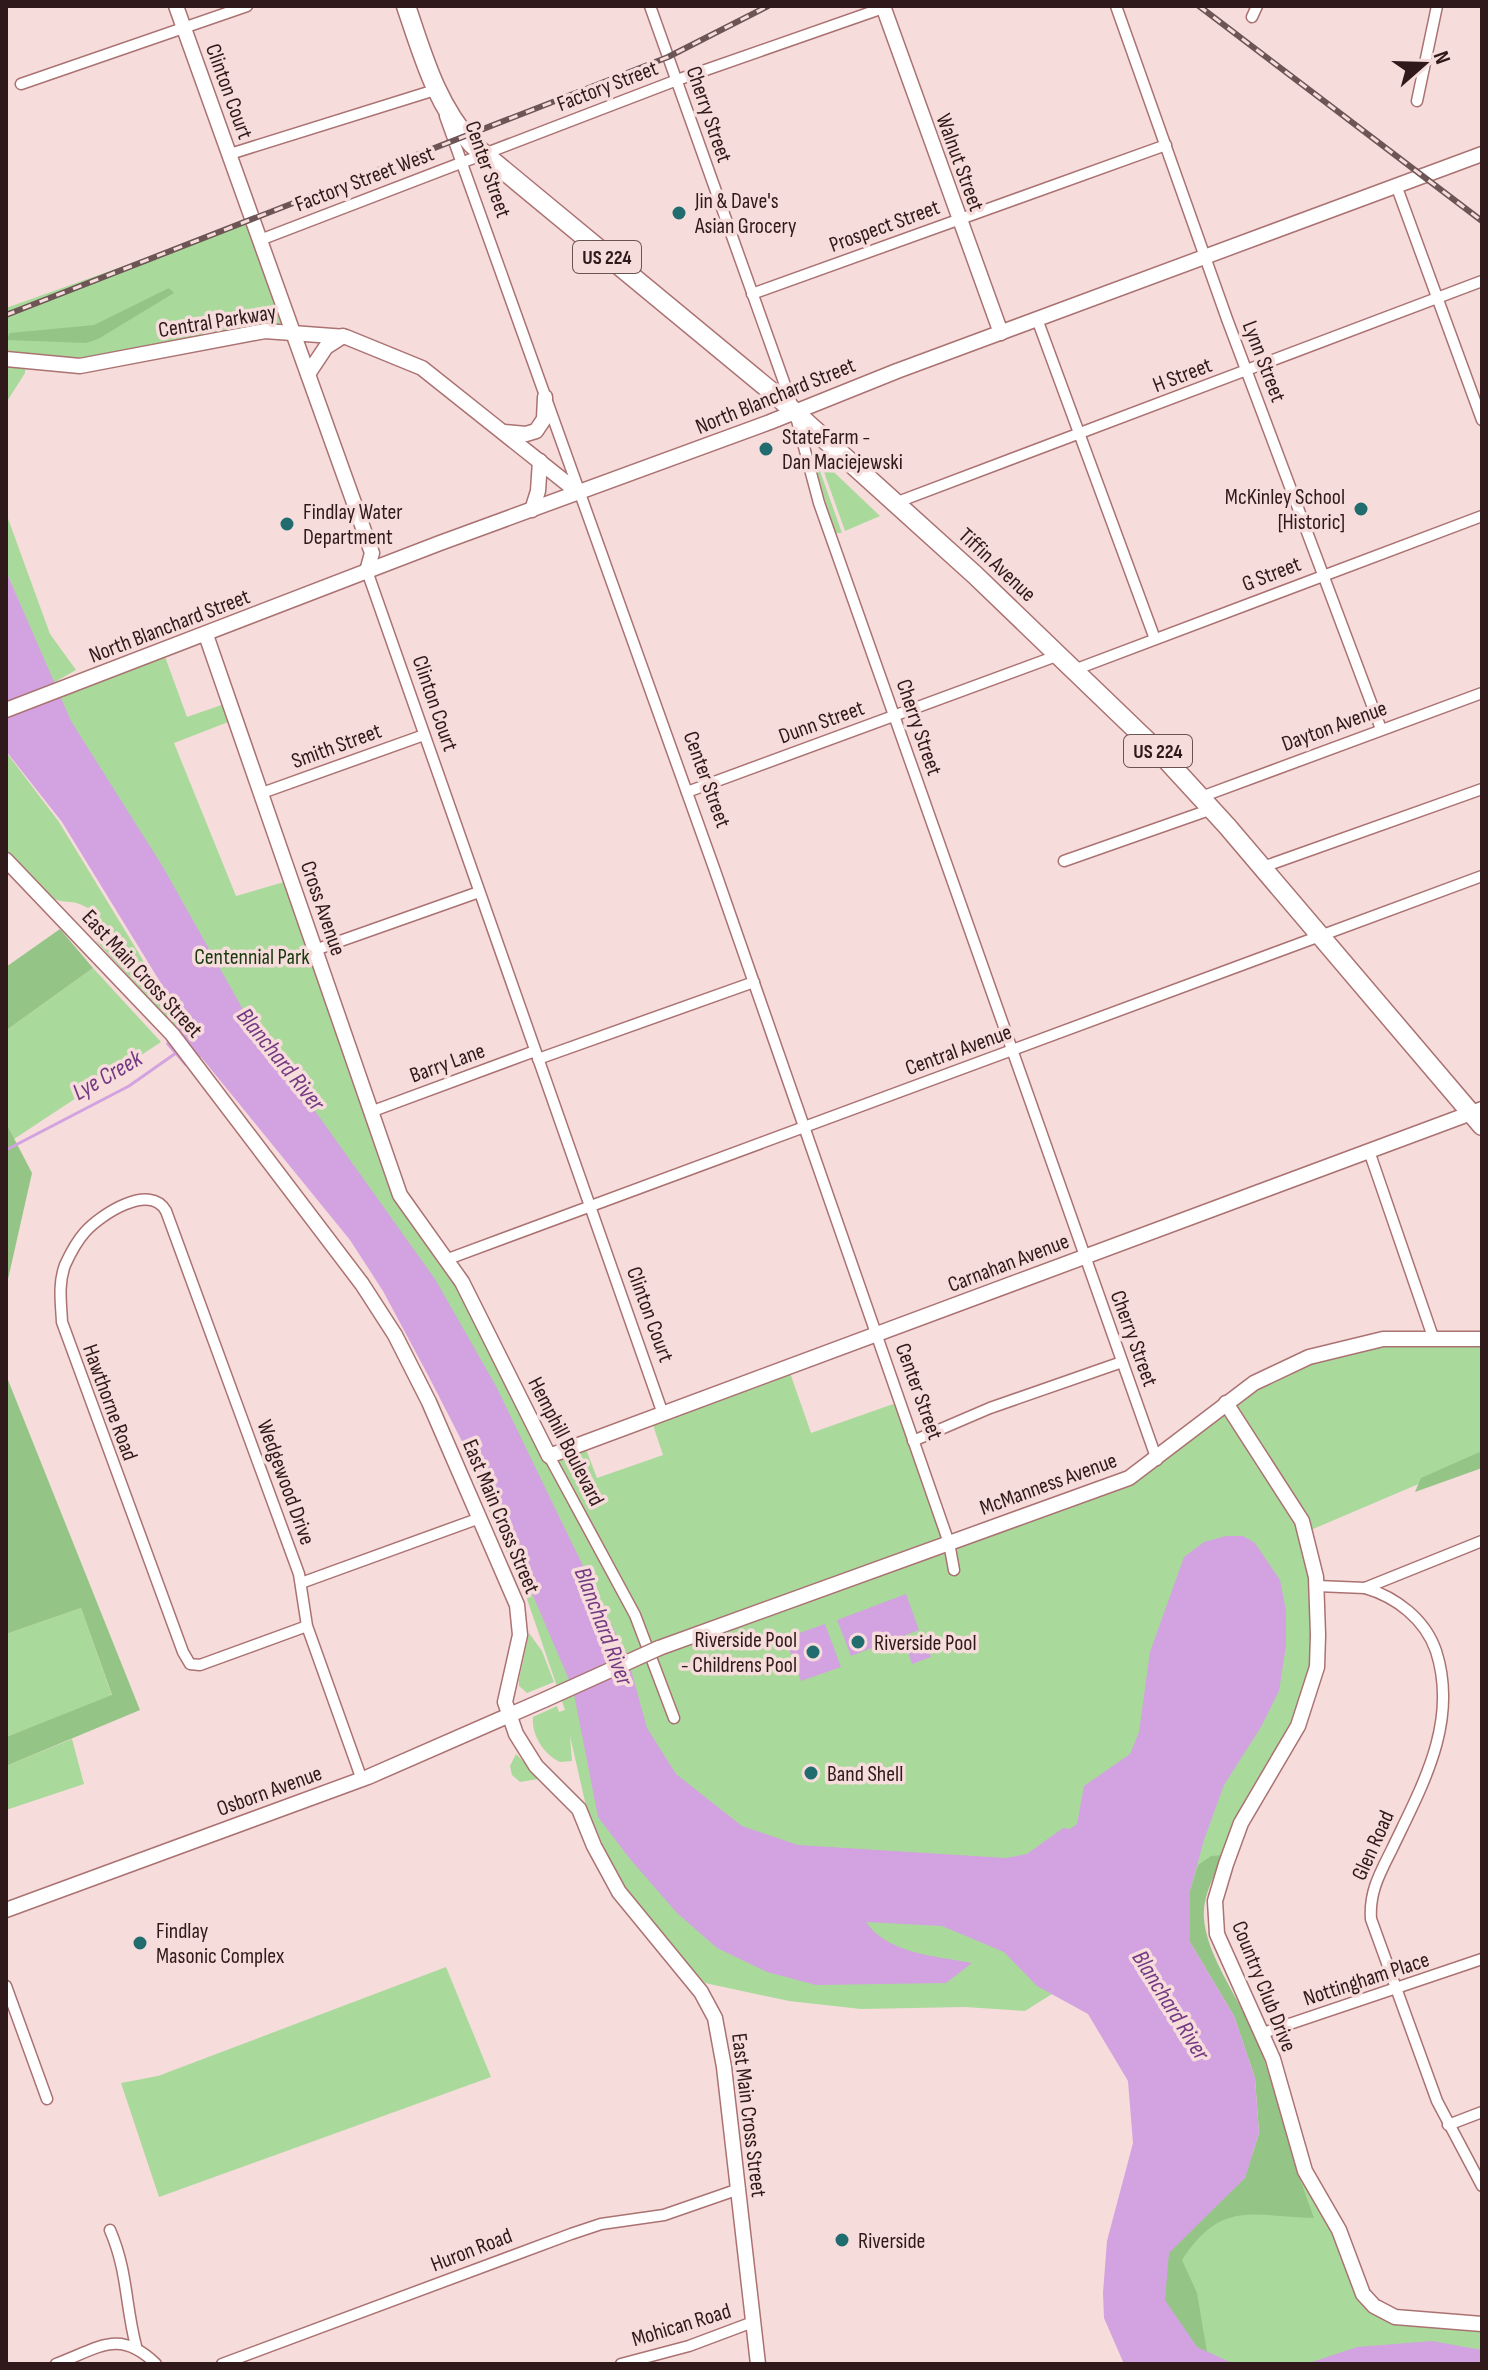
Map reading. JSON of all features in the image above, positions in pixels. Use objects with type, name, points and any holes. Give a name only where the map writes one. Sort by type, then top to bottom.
[{"type":"highway","name":"Center Street","points":[[406,6],[435,87]]},
{"type":"highway","name":"Tiffin Avenue","points":[[435,87],[453,123],[483,155],[795,413],[1059,655],[1207,803],[1478,1116]]},
{"type":"main road","name":"Clinton Court","points":[[176,6],[372,553],[367,571]]},
{"type":"main road","name":"Walnut Street","points":[[883,7],[1001,333]]},
{"type":"main road","name":"North Blanchard Street","points":[[6,710],[367,571],[1482,154]]},
{"type":"main road","name":"Central Parkway","points":[[6,359],[80,366],[235,335],[292,330],[343,336],[379,347],[422,368],[579,493]]},
{"type":"main road","points":[[308,374],[326,347],[343,336]]},
{"type":"main road","points":[[504,431],[526,434],[536,431],[544,419],[545,397]]},
{"type":"main road","points":[[532,510],[538,491],[540,461]]},
{"type":"main road","name":"Cross Avenue","points":[[206,635],[400,1195]]},
{"type":"main road","name":"East Main Cross Street","points":[[6,860],[172,1034],[379,1309],[424,1390],[517,1605],[521,1626],[505,1695],[510,1716],[528,1754],[579,1809],[594,1846],[632,1911],[709,2004],[721,2046],[758,2364]]},
{"type":"main road","name":"Carnahan Avenue","points":[[549,1456],[1369,1151],[1478,1116]]},
{"type":"main road","name":"Hemphill Boulevard","points":[[400,1195],[448,1259],[549,1456]]},
{"type":"main road","name":"McManness Avenue","points":[[544,1700],[659,1648],[1129,1478],[1157,1460],[1226,1403],[1267,1376],[1323,1352],[1383,1339],[1482,1339]]},
{"type":"main road","name":"Country Club Drive","points":[[1226,1403],[1302,1521],[1317,1586],[1318,1635],[1312,1690],[1298,1726],[1241,1823],[1215,1901],[1215,1921],[1221,1949],[1263,2033],[1305,2171],[1339,2230],[1360,2288],[1368,2301],[1395,2317],[1482,2324]]},
{"type":"main road","name":"Osborn Avenue","points":[[6,1910],[362,1780],[544,1700]]},
{"type":"street","points":[[21,84],[247,6]]},
{"type":"street","name":"Cherry Street","points":[[650,6],[795,413],[819,503],[1157,1460]]},
{"type":"street","name":"Lynn Street","points":[[1116,6],[1247,371],[1381,729]]},
{"type":"street","points":[[1252,17],[1257,6]]},
{"type":"street","points":[[1417,101],[1437,6]]},
{"type":"street","name":"Factory Street","points":[[483,155],[677,80],[883,7]]},
{"type":"street","points":[[230,154],[435,87]]},
{"type":"street","name":"Center Street","points":[[435,87],[754,982],[949,1543],[954,1570]]},
{"type":"street","name":"Prospect Street","points":[[752,294],[1166,145]]},
{"type":"street","name":"Factory Street West","points":[[260,240],[483,155]]},
{"type":"street","points":[[1396,185],[1482,420]]},
{"type":"street","name":"H Street","points":[[895,503],[1482,281]]},
{"type":"street","points":[[1037,319],[1155,639]]},
{"type":"street","name":"G Street","points":[[1074,670],[1482,516]]},
{"type":"street","name":"Clinton Court","points":[[367,571],[663,1414]]},
{"type":"street","name":"Dunn Street","points":[[687,792],[1059,655]]},
{"type":"street","name":"Dayton Avenue","points":[[1064,861],[1381,729],[1482,693]]},
{"type":"street","name":"Smith Street","points":[[262,793],[424,735]]},
{"type":"street","points":[[1263,867],[1482,789]]},
{"type":"street","name":"Central Avenue","points":[[448,1259],[590,1209],[1482,876]]},
{"type":"street","points":[[315,950],[479,892]]},
{"type":"street","name":"Barry Lane","points":[[373,1111],[754,982]]},
{"type":"street","points":[[1369,1151],[1433,1337]]},
{"type":"street","name":"Hawthorne Road","points":[[159,1202],[140,1200],[94,1223],[73,1250],[61,1277],[66,1337],[190,1664],[200,1665],[307,1626]]},
{"type":"street","name":"Wedgewood Drive","points":[[159,1202],[301,1583],[307,1626],[362,1780]]},
{"type":"street","points":[[913,1441],[990,1408],[1122,1362]]},
{"type":"street","name":"Hemphill Boulevard","points":[[549,1456],[635,1615],[674,1718]]},
{"type":"street","points":[[301,1583],[480,1518]]},
{"type":"street","points":[[1317,1586],[1365,1588],[1482,1541]]},
{"type":"street","name":"Glen Road","points":[[1365,1588],[1394,1601],[1423,1626],[1438,1660],[1443,1690],[1441,1728],[1434,1758],[1371,1897],[1373,1926],[1448,2125],[1482,2186]]},
{"type":"street","name":"Nottingham Place","points":[[1263,2033],[1482,1959]]},
{"type":"street","points":[[6,1986],[47,2099]]},
{"type":"street","points":[[1448,2125],[1482,2112]]},
{"type":"street","name":"Huron Road","points":[[222,2364],[571,2234],[601,2224],[664,2215],[739,2189]]},
{"type":"street","points":[[110,2230],[124,2267],[128,2316],[136,2346],[156,2364]]},
{"type":"street","name":"Mohican Road","points":[[621,2364],[689,2346],[753,2322]]},
{"type":"street","points":[[56,2364],[116,2343],[136,2346]]},
{"type":"green space","points":[[253,220],[292,330],[110,362],[25,363],[25,373],[6,403],[6,308]]},
{"type":"green space","points":[[169,288],[174,293],[98,339],[86,343],[6,340],[10,333],[94,325]]},
{"type":"green space","points":[[811,453],[814,454],[842,533],[835,533]]},
{"type":"green space","points":[[819,458],[880,516],[845,531]]},
{"type":"green space","points":[[6,513],[50,634],[76,670],[53,683],[6,571]]},
{"type":"green space","name":"Centennial Park","points":[[163,651],[187,717],[230,702],[236,719],[174,743],[236,896],[291,880],[400,1195],[448,1259],[549,1456],[584,1444],[597,1478],[663,1455],[651,1419],[789,1370],[811,1433],[899,1402],[949,1542],[1129,1478],[1226,1403],[1345,1346],[1482,1339],[1482,1457],[1306,1532],[1312,1553],[1312,1690],[1226,1864],[1112,1956],[1025,2011],[965,2007],[861,2009],[789,2001],[705,1983],[648,1920],[614,1870],[586,1806],[570,1736],[572,1761],[560,1762],[544,1749],[536,1737],[533,1717],[557,1706],[559,1712],[565,1710],[527,1599],[476,1481],[507,1471],[33,700]]},
{"type":"green space","points":[[6,752],[59,822],[180,1021],[177,1029],[97,942],[94,912],[80,904],[50,897],[6,851]]},
{"type":"green space","points":[[60,929],[93,968],[8,1029],[6,1068],[6,967]]},
{"type":"green space","points":[[93,968],[161,1042],[14,1139],[6,1123],[8,1029]]},
{"type":"green space","points":[[6,1123],[32,1173],[6,1288]]},
{"type":"green space","points":[[6,1375],[140,1710],[6,1766],[6,1737],[112,1695],[81,1608],[6,1634]]},
{"type":"green space","points":[[1482,1451],[1482,1468],[1415,1492],[1421,1478]]},
{"type":"green space","points":[[81,1608],[112,1696],[6,1737],[6,1634]]},
{"type":"green space","points":[[529,1633],[542,1651],[554,1682],[527,1693],[519,1686],[519,1680]]},
{"type":"green space","points":[[72,1739],[84,1784],[6,1810],[6,1766]]},
{"type":"green space","points":[[516,1754],[538,1779],[520,1782],[512,1775],[510,1766]]},
{"type":"green space","points":[[1224,1855],[1205,1902],[1207,1934],[1218,1965],[1258,2042],[1314,2218],[1239,2216],[1210,2228],[1196,2241],[1182,2260],[1197,2293],[1207,2352],[1197,2347],[1164,2300],[1169,2251],[1245,2178],[1259,2133],[1255,2078],[1234,2016],[1190,1942],[1190,1891],[1198,1865],[1211,1856]]},
{"type":"green space","points":[[446,1967],[491,2077],[159,2197],[121,2083],[158,2076]]},
{"type":"green space","points":[[1208,2133],[1315,2190],[1374,2306],[1482,2324],[1482,2364],[1163,2364],[1161,2206]]},
{"type":"water","name":"Blanchard River","points":[[6,571],[71,721],[163,867],[245,1013],[435,1279],[496,1386],[628,1659],[647,1728],[676,1774],[742,1826],[798,1845],[1006,1858],[1027,1854],[1063,1828],[1070,1829],[1077,1824],[1084,1786],[1130,1754],[1139,1732],[1150,1652],[1184,1557],[1204,1542],[1226,1536],[1243,1536],[1255,1543],[1280,1580],[1286,1611],[1286,1646],[1279,1691],[1261,1727],[1224,1785],[1204,1840],[1190,1891],[1190,1942],[1234,2016],[1255,2078],[1259,2133],[1245,2178],[1169,2253],[1165,2300],[1197,2347],[1230,2362],[1247,2364],[1124,2364],[1104,2318],[1103,2293],[1107,2241],[1133,2143],[1128,2081],[1088,2014],[1037,1986],[1004,1952],[942,1926],[866,1922],[875,1933],[900,1947],[972,1963],[946,1983],[816,1985],[767,1972],[717,1948],[677,1913],[598,1817],[573,1689],[491,1498],[383,1291],[350,1240],[201,1057],[185,1066],[166,1044],[181,1016],[62,822],[6,751]]},
{"type":"water","points":[[906,1594],[919,1630],[851,1656],[837,1620]]},
{"type":"water","name":"Riverside Pool - Childrens Pool","points":[[825,1624],[841,1667],[801,1681],[785,1638]]},
{"type":"water","points":[[924,1637],[931,1657],[912,1664],[905,1644]]},
{"type":"water","points":[[1432,2341],[1482,2350],[1482,2364],[1306,2364],[1357,2347]]},
{"type":"waterway","name":"Lye Creek","points":[[6,1150],[129,1086],[176,1053]]},
{"type":"railway","points":[[6,315],[668,57],[768,6]]},
{"type":"railway","points":[[1199,6],[1482,221]]},
{"type":"place","name":"Jin & Dave's Asian Grocery","points":[[679,213]]},
{"type":"place","name":"StateFarm - Dan Maciejewski","points":[[766,449]]},
{"type":"place","name":"McKinley School [Historic]","points":[[1361,509]]},
{"type":"place","name":"Findlay Water Department","points":[[287,524]]},
{"type":"place","name":"Riverside Pool","points":[[858,1642]]},
{"type":"place","name":"Riverside Pool - Childrens Pool","points":[[813,1652]]},
{"type":"place","name":"Band Shell","points":[[811,1773]]},
{"type":"place","name":"Findlay Masonic Complex","points":[[140,1943]]},
{"type":"place","name":"Riverside","points":[[842,2240]]}]
